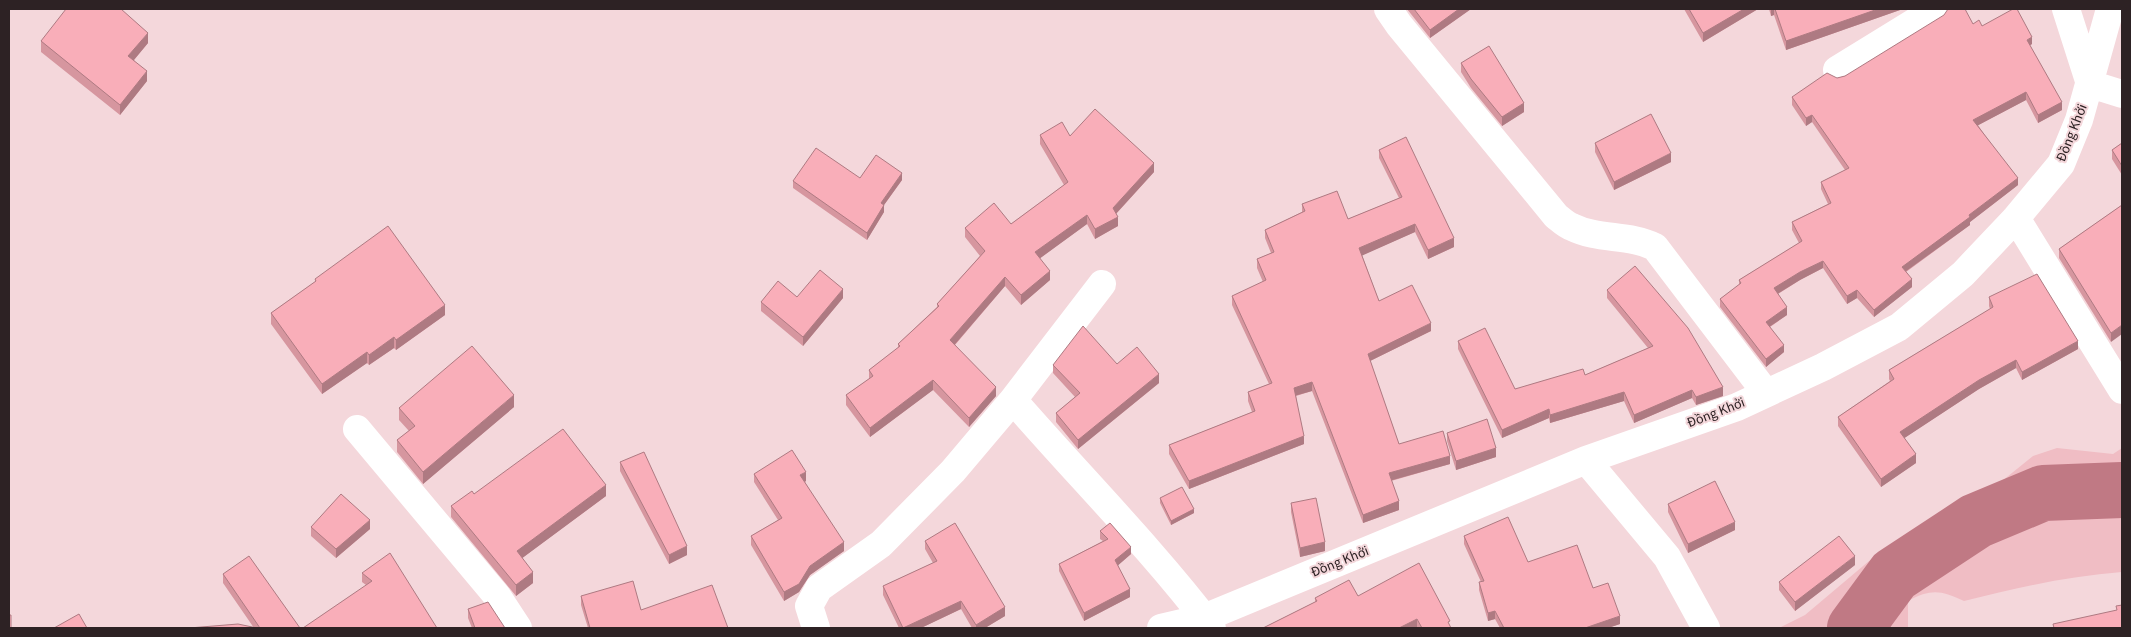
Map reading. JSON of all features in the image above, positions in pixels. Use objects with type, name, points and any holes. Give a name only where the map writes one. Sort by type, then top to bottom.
[{"type":"street","points":[[1388,9],[1399,25],[1556,216],[1582,232],[1643,241],[1655,247],[1766,393]]},
{"type":"street","points":[[1837,70],[1936,9]]},
{"type":"street","points":[[2066,9],[2090,84],[2122,94]]},
{"type":"street","name":"Đồng Khởi","points":[[1161,628],[1208,623],[1586,460],[1737,407],[1823,367],[1898,327],[1963,274],[2016,218],[2061,164],[2079,120],[2110,9]]},
{"type":"street","points":[[2016,218],[2122,390]]},
{"type":"street","points":[[816,628],[809,606],[819,588],[882,544],[953,471],[1013,400],[1102,284]]},
{"type":"street","points":[[1013,400],[1074,470],[1152,554],[1208,623]]},
{"type":"street","points":[[357,428],[497,596],[518,628]]},
{"type":"street","points":[[1586,460],[1667,557],[1706,628]]},
{"type":"shaded area","points":[[2057,448],[2113,454],[2122,448],[2122,572],[2042,583],[1964,601],[1942,593],[1923,594],[1908,601],[1908,628],[1779,628],[1805,615],[1869,561],[1950,523],[2033,456]]},
{"type":"building","points":[[66,9],[121,9],[148,33],[128,56],[147,71],[120,105],[41,41]]},
{"type":"building","points":[[1414,9],[1459,9],[1430,30]]},
{"type":"building","points":[[1689,9],[1744,9],[1703,33]]},
{"type":"building","points":[[1775,9],[1878,9],[1786,41]]},
{"type":"building","points":[[1948,9],[1965,9],[1973,24],[1979,20],[1982,26],[2013,9],[2017,9],[2032,37],[2027,40],[2062,102],[2038,115],[2026,92],[1973,120],[2018,178],[1969,215],[1970,217],[1902,267],[1912,279],[1874,310],[1857,290],[1847,296],[1823,261],[1774,288],[1787,307],[1766,322],[1784,345],[1766,359],[1720,299],[1741,283],[1739,280],[1802,241],[1792,222],[1831,203],[1821,182],[1849,168],[1812,115],[1806,118],[1792,97],[1827,73],[1837,78],[1845,76],[1944,15]]},
{"type":"building","points":[[1489,46],[1524,103],[1502,117],[1471,79],[1461,63]]},
{"type":"building","points":[[1095,109],[1154,163],[1113,208],[1118,217],[1095,229],[1087,215],[1035,252],[1050,271],[1021,295],[1005,277],[950,340],[996,387],[969,418],[933,380],[870,428],[846,395],[873,376],[869,370],[900,346],[898,344],[939,306],[937,304],[985,251],[965,228],[994,203],[1011,224],[1068,182],[1040,135],[1062,122],[1070,136]]},
{"type":"building","points":[[1651,114],[1671,153],[1614,182],[1595,143]]},
{"type":"building","points":[[1406,137],[1454,238],[1428,250],[1415,224],[1359,248],[1379,301],[1412,285],[1431,323],[1368,354],[1399,444],[1443,431],[1450,456],[1389,473],[1399,501],[1363,515],[1312,382],[1294,388],[1304,436],[1189,481],[1169,445],[1255,411],[1248,392],[1272,383],[1232,296],[1266,280],[1257,259],[1274,252],[1265,230],[1305,211],[1302,204],[1337,191],[1348,219],[1402,197],[1379,150]]},
{"type":"building","points":[[2122,143],[2122,166],[2112,150]]},
{"type":"building","points":[[816,148],[860,178],[876,155],[902,173],[881,203],[884,205],[867,233],[793,181]]},
{"type":"building","points":[[2122,205],[2122,325],[2111,333],[2059,249]]},
{"type":"building","points":[[388,226],[445,305],[396,340],[394,337],[369,355],[367,352],[322,384],[271,313]]},
{"type":"building","points":[[1635,266],[1688,328],[1723,387],[1696,397],[1692,390],[1634,415],[1624,392],[1550,415],[1549,409],[1502,430],[1458,341],[1485,328],[1515,389],[1583,369],[1585,375],[1653,346],[1607,290]]},
{"type":"building","points":[[820,270],[843,289],[803,337],[761,302],[778,281],[797,297]]},
{"type":"building","points":[[2037,274],[2078,341],[2022,372],[2016,360],[1979,380],[1900,432],[1916,454],[1881,479],[1838,417],[1894,379],[1889,370],[1993,307],[1989,297]]},
{"type":"building","points":[[1083,326],[1117,364],[1137,347],[1159,374],[1078,440],[1056,413],[1080,393],[1053,365]]},
{"type":"building","points":[[472,346],[514,395],[423,472],[397,440],[415,426],[399,408]]},
{"type":"building","points":[[1487,419],[1496,448],[1456,461],[1447,433]]},
{"type":"building","points":[[563,429],[606,485],[517,551],[533,572],[516,585],[451,506],[472,491],[474,494]]},
{"type":"building","points":[[792,450],[806,472],[800,475],[844,542],[810,566],[799,584],[784,592],[751,536],[782,518],[754,474]]},
{"type":"building","points":[[644,452],[687,546],[669,555],[620,462]]},
{"type":"building","points":[[1715,481],[1735,522],[1688,544],[1668,504]]},
{"type":"building","points":[[1182,487],[1194,509],[1171,521],[1160,498]]},
{"type":"building","points":[[341,494],[370,520],[336,549],[311,527]]},
{"type":"building","points":[[1316,498],[1325,542],[1300,548],[1291,503]]},
{"type":"building","points":[[1508,517],[1528,562],[1577,545],[1593,588],[1608,583],[1620,616],[1585,628],[1504,628],[1495,611],[1488,613],[1479,582],[1484,581],[1464,536]]},
{"type":"building","points":[[955,523],[1005,607],[976,625],[961,601],[903,628],[883,586],[937,561],[925,541]]},
{"type":"building","points":[[1110,523],[1131,547],[1115,560],[1130,589],[1084,613],[1059,564],[1108,539],[1100,531]]},
{"type":"building","points":[[1839,536],[1855,556],[1795,602],[1779,582]]},
{"type":"building","points":[[390,553],[437,628],[303,628],[372,581],[362,573]]},
{"type":"building","points":[[249,556],[300,628],[260,628],[223,574]]},
{"type":"building","points":[[1419,563],[1450,621],[1448,622],[1451,628],[1422,628],[1417,619],[1399,628],[1263,628],[1317,601],[1315,598],[1349,580],[1358,596]]},
{"type":"building","points":[[633,581],[641,610],[712,585],[728,628],[590,628],[581,596]]},
{"type":"building","points":[[488,602],[505,628],[475,628],[468,609]]},
{"type":"building","points":[[2122,605],[2122,628],[2054,628],[2053,624],[2117,610],[2116,606]]},
{"type":"building","points":[[79,614],[87,628],[54,628]]},
{"type":"building","points":[[9,615],[11,615],[11,628],[9,628]]},
{"type":"building","points":[[238,624],[257,628],[189,628]]},
{"type":"waterway","points":[[1855,628],[1894,575],[1976,521],[2043,493],[2122,490]]}]
